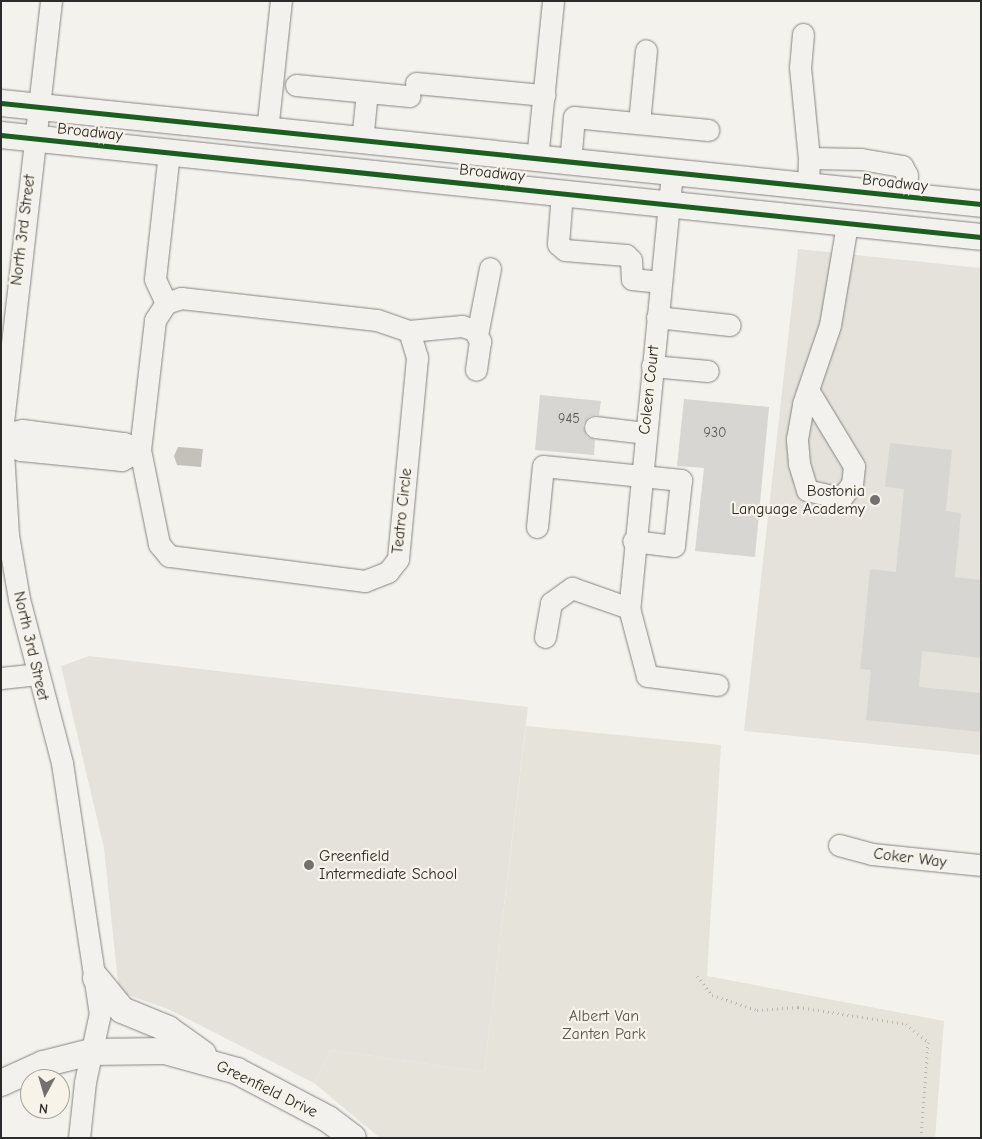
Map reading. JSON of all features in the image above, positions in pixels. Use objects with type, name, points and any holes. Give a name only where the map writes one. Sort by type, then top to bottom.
[{"type":"main road","name":"Broadway","points":[[1,103],[981,204]]},
{"type":"main road","name":"Broadway","points":[[1,135],[669,204],[847,225],[981,237]]},
{"type":"main road","points":[[96,978],[122,1010],[168,1029],[214,1062]]},
{"type":"main road","name":"Greenfield Drive","points":[[1,1083],[43,1064],[91,1052],[165,1051],[214,1062],[285,1094],[353,1138]]},
{"type":"street","name":"North 3rd Street","points":[[51,1],[34,138],[8,288],[2,434],[8,535],[38,674],[62,763],[100,1013],[91,1052],[79,1138]]},
{"type":"street","points":[[267,131],[281,1]]},
{"type":"street","points":[[538,159],[553,1]]},
{"type":"street","points":[[804,34],[800,67],[809,158],[808,186]]},
{"type":"street","points":[[639,123],[646,50]]},
{"type":"street","points":[[296,85],[367,92],[413,90],[544,95]]},
{"type":"street","points":[[362,141],[367,92]]},
{"type":"street","points":[[570,162],[574,117],[708,130]]},
{"type":"street","points":[[169,153],[155,279],[166,303],[181,298],[360,318],[409,331],[462,326],[477,335],[480,341],[476,370]]},
{"type":"street","points":[[809,158],[902,166],[907,175],[905,196]]},
{"type":"street","name":"Coleen Court","points":[[672,173],[633,541],[629,608],[647,676],[717,685]]},
{"type":"street","points":[[562,193],[558,244],[565,250],[626,255],[631,260],[632,279],[661,282]]},
{"type":"street","points":[[808,390],[830,325],[847,225]]},
{"type":"street","points":[[477,335],[490,268]]},
{"type":"street","name":"Teatro Circle","points":[[166,303],[155,320],[140,450],[160,544],[169,556],[364,581],[388,572],[398,559],[417,358],[409,331]]},
{"type":"street","points":[[657,317],[730,324]]},
{"type":"street","points":[[652,366],[708,371]]},
{"type":"street","points":[[595,427],[645,433]]},
{"type":"street","points":[[2,434],[22,430],[124,443],[140,450]]},
{"type":"street","points":[[537,527],[543,466],[681,480],[674,546],[633,541]]},
{"type":"street","points":[[545,637],[551,603],[572,588],[580,588],[629,608]]},
{"type":"street","points":[[1,678],[38,674]]},
{"type":"street","name":"Coker Way","points":[[839,845],[872,854],[981,865]]},
{"type":"path","points":[[697,976],[712,995],[757,1010],[798,1007],[906,1024],[928,1042],[921,1138]]},
{"type":"shaded area","name":"Bostonia Language Academy","points":[[798,249],[981,268],[981,755],[744,731]]},
{"type":"shaded area","points":[[178,447],[203,449],[201,467],[177,465],[174,456]]},
{"type":"shaded area","name":"Greenfield Intermediate School","points":[[89,656],[528,707],[484,1072],[331,1050],[314,1083],[168,1009],[119,992],[104,848],[61,666]]},
{"type":"green space","name":"Albert Van Zanten Park","points":[[526,726],[721,745],[707,976],[944,1021],[935,1138],[380,1138],[314,1083],[331,1050],[484,1072]]},
{"type":"building","points":[[540,395],[601,401],[599,415],[590,416],[583,425],[587,437],[595,440],[594,455],[535,450]]},
{"type":"building","points":[[684,399],[769,407],[755,557],[695,551],[704,468],[677,466]]},
{"type":"building","points":[[890,443],[952,450],[946,511],[961,513],[955,577],[981,580],[981,658],[922,651],[919,687],[981,693],[981,732],[866,720],[871,670],[860,669],[870,569],[896,572],[904,489],[885,487]]},
{"type":"cycle path","points":[[1,103],[981,204]]},
{"type":"cycle path","points":[[1,135],[981,237]]},
{"type":"place","name":"Bostonia Language Academy","points":[[875,500]]},
{"type":"place","name":"Greenfield Intermediate School","points":[[309,865]]}]
